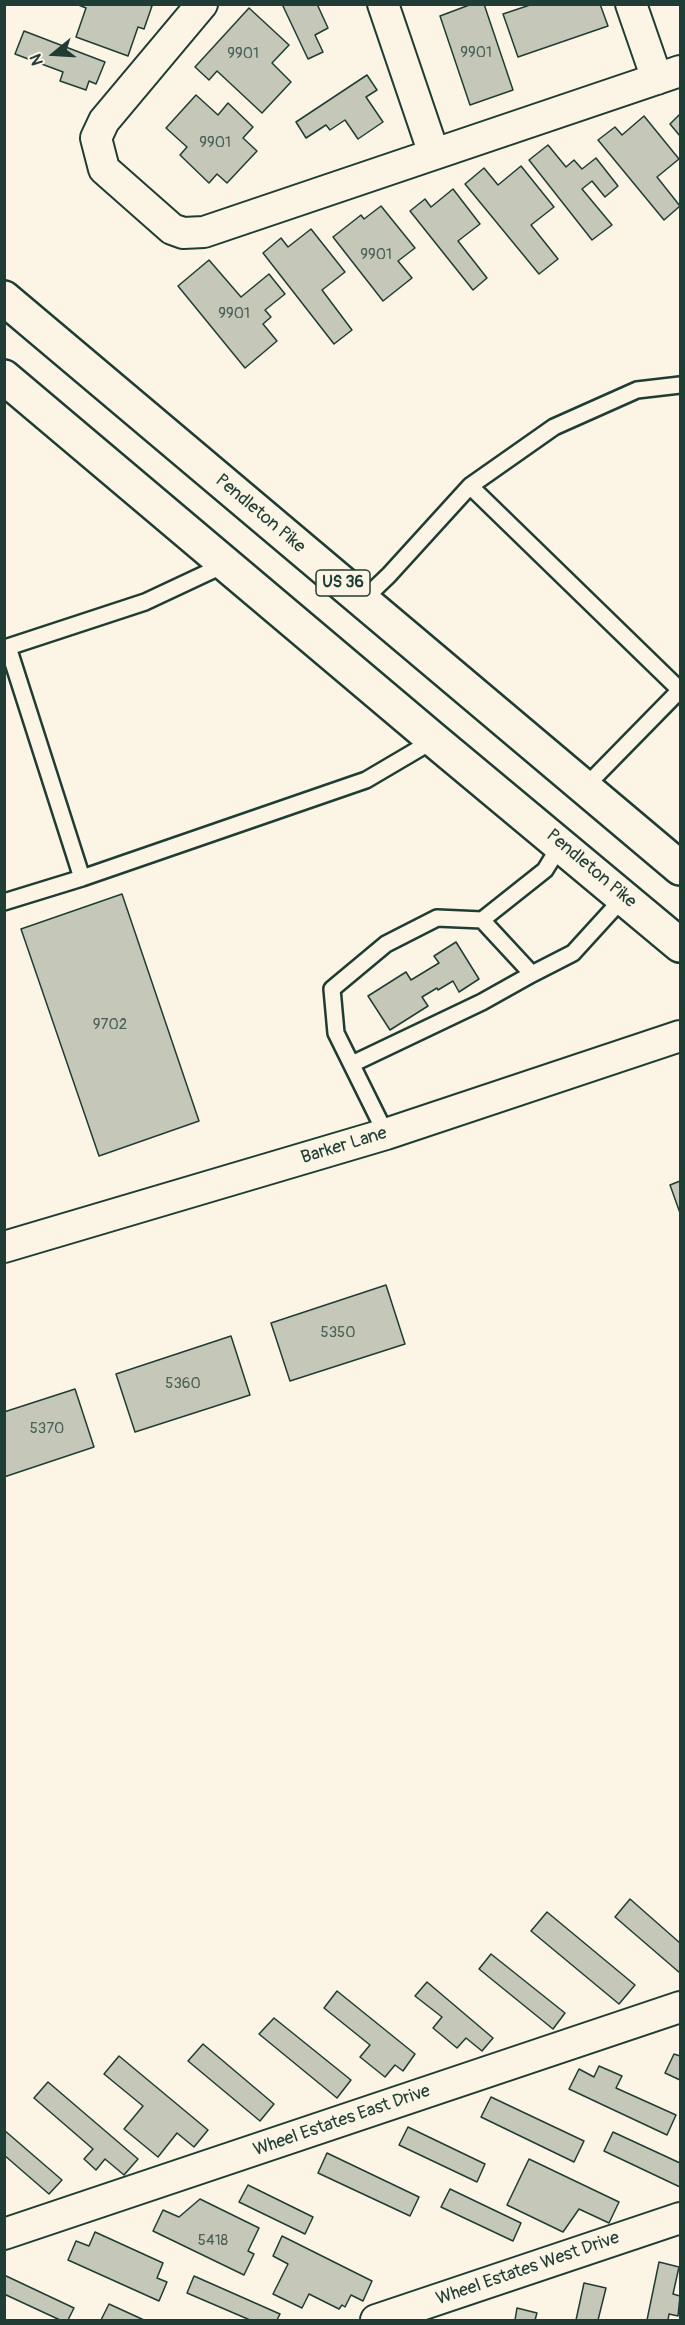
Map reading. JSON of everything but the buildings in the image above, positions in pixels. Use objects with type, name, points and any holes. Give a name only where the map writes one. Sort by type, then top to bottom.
[{"type":"main road","name":"Pendleton Pike","points":[[4,298],[681,868]]},
{"type":"main road","name":"Pendleton Pike","points":[[4,376],[434,740],[681,945]]},
{"type":"street","points":[[202,4],[104,120],[96,138],[104,169],[172,229],[183,233],[204,232],[669,75],[631,4]]},
{"type":"street","points":[[383,4],[434,154]]},
{"type":"street","name":"Barker Lane","points":[[4,1247],[386,1134],[681,1036]]},
{"type":"street","name":"Wheel Estates East Drive","points":[[4,2234],[681,2007]]},
{"type":"street","name":"Wheel Estates West Drive","points":[[376,2320],[681,2218]]},
{"type":"lane","points":[[363,600],[470,486],[554,427],[637,390],[681,385]]},
{"type":"lane","points":[[470,486],[680,690],[584,788]]},
{"type":"lane","points":[[82,878],[6,647],[145,602],[226,564]]},
{"type":"lane","points":[[4,902],[82,878],[366,780],[434,740]]},
{"type":"lane","points":[[386,1134],[336,1033],[332,989],[386,944],[437,918],[482,920],[544,870],[561,844]]},
{"type":"lane","points":[[352,1064],[482,1002],[573,953],[624,897]]},
{"type":"lane","points":[[482,920],[532,974]]}]
